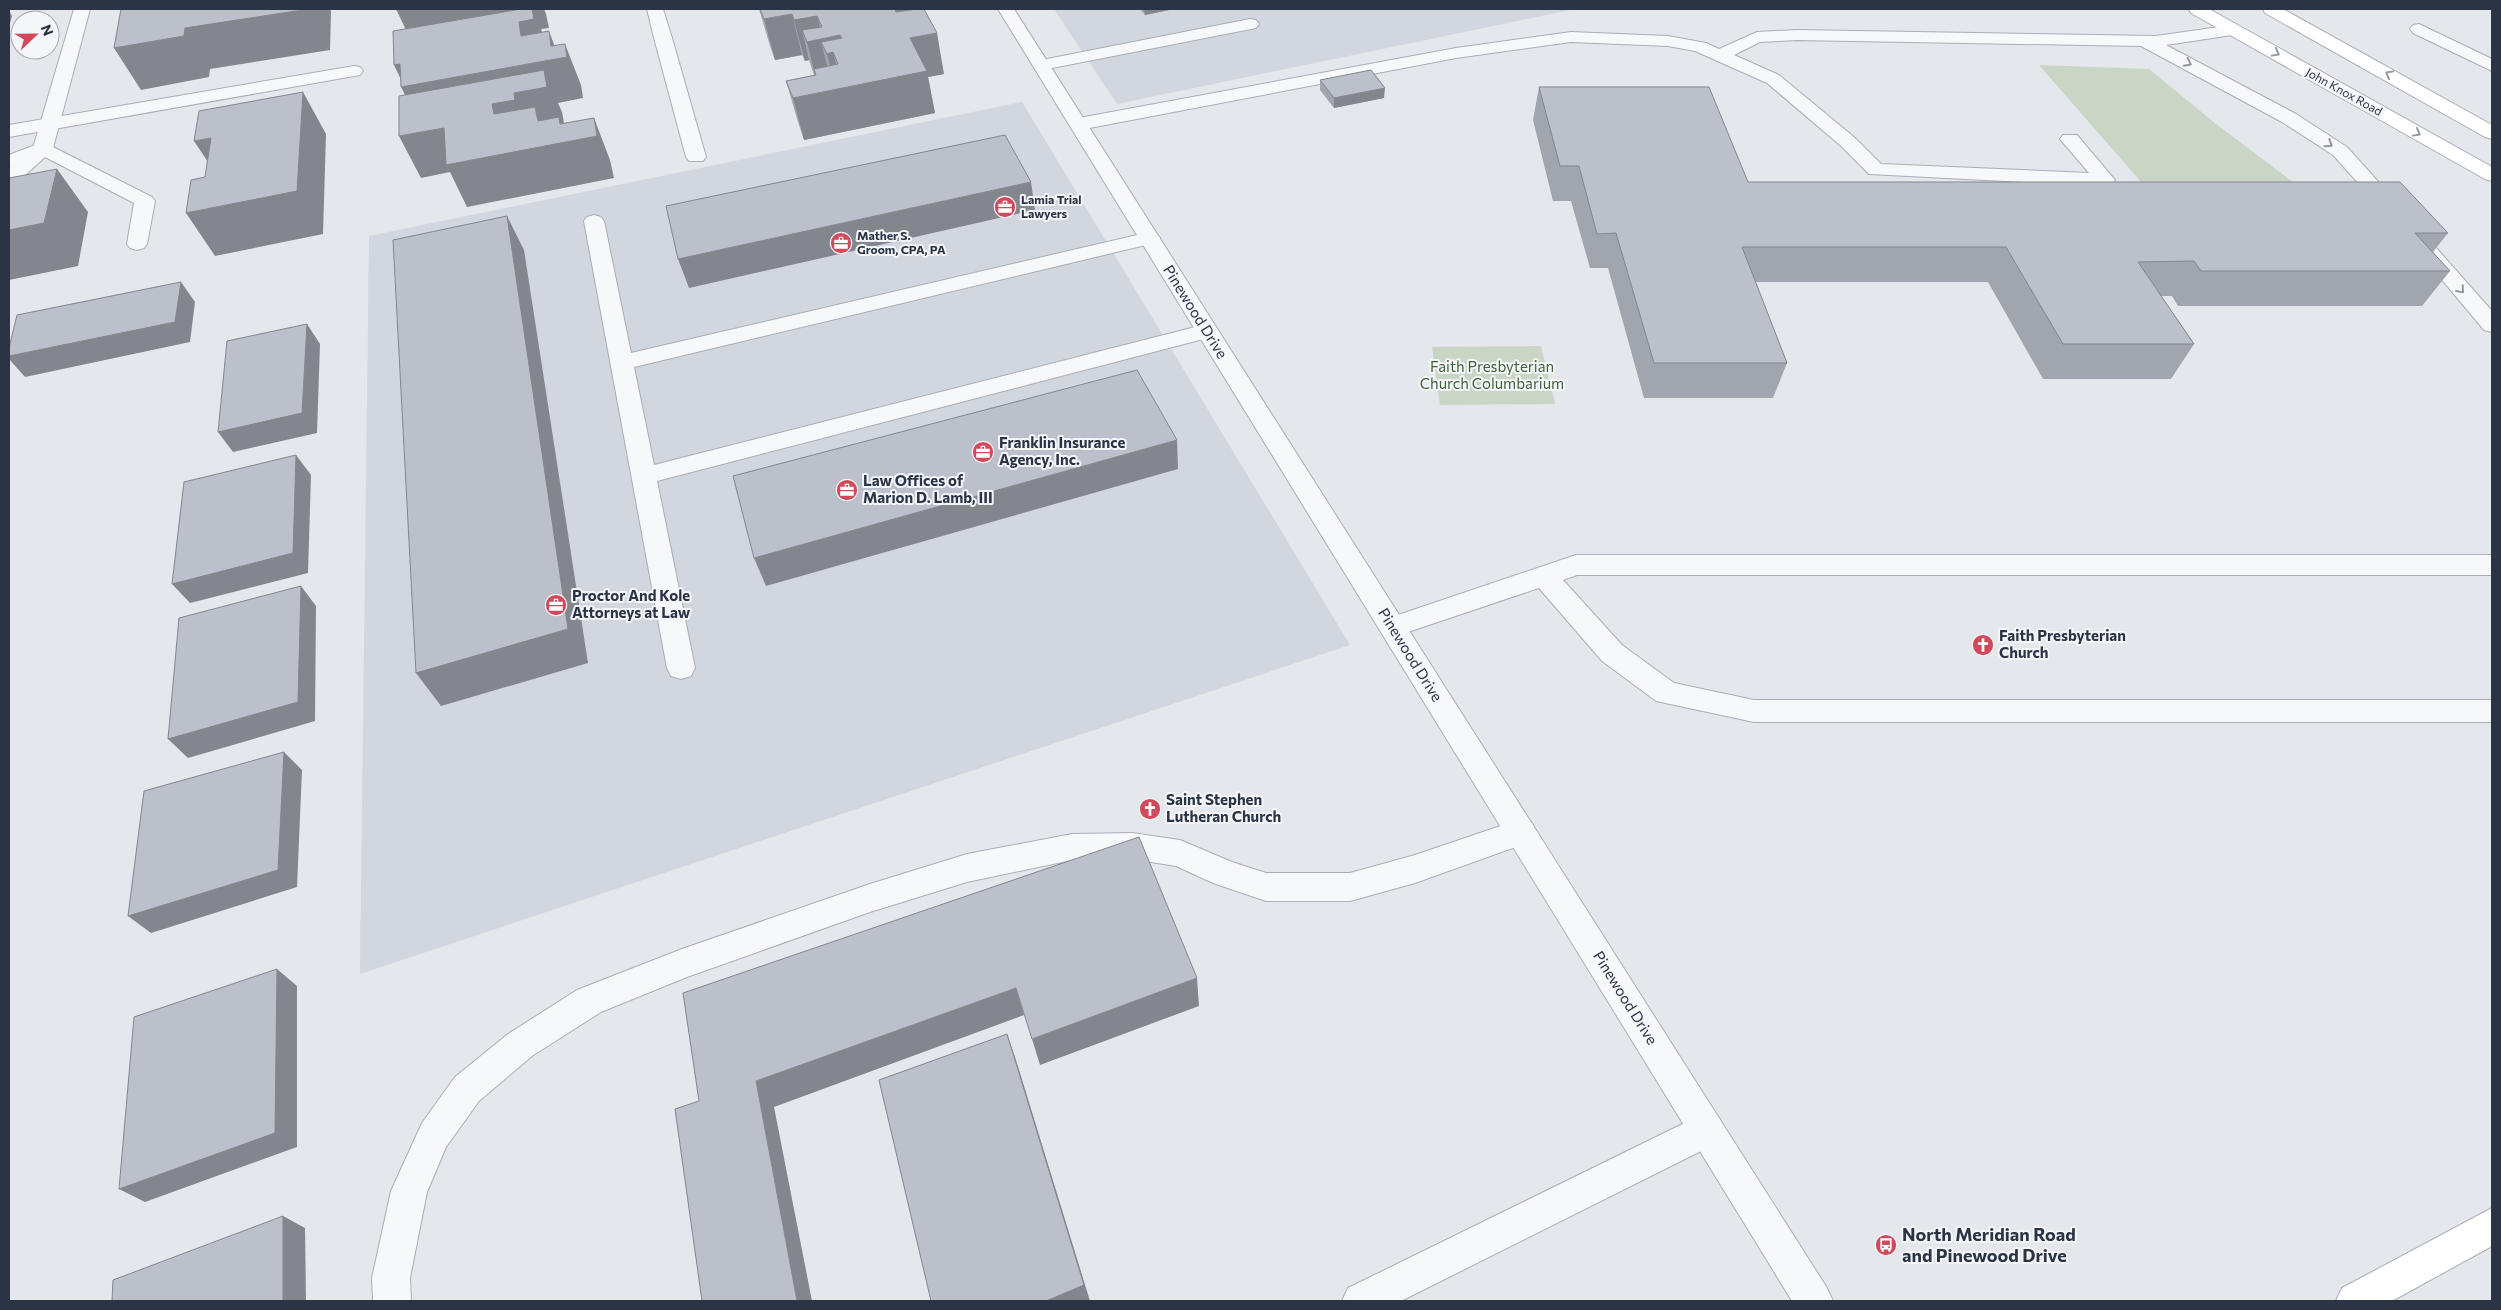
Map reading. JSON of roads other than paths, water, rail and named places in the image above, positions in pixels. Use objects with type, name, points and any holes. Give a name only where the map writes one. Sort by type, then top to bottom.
[{"type":"main road","name":"John Knox Road","points":[[2196,9],[2492,175]]},
{"type":"main road","points":[[2271,9],[2492,133]]},
{"type":"main road","points":[[2233,30],[2290,19]]},
{"type":"main road","points":[[2354,1301],[2492,1226]]},
{"type":"street","points":[[9,191],[12,177],[43,148],[82,9]]},
{"type":"street","points":[[655,9],[696,157]]},
{"type":"street","name":"Pinewood Drive","points":[[1006,9],[1814,1301]]},
{"type":"street","points":[[1042,64],[1250,24]]},
{"type":"street","points":[[2419,29],[2492,66]]},
{"type":"street","points":[[1719,56],[1757,37],[1797,35],[2145,41],[2233,30]]},
{"type":"street","points":[[1079,124],[1456,54],[1571,37],[1668,41],[1700,47],[1773,79],[1848,142],[1876,170],[2105,180],[2070,139]]},
{"type":"street","points":[[2145,41],[2289,118],[2340,151],[2492,325]]},
{"type":"street","points":[[9,131],[354,71]]},
{"type":"street","points":[[9,162],[43,148],[145,201],[138,244]]},
{"type":"street","points":[[594,221],[681,668]]},
{"type":"street","points":[[622,362],[1150,238]]},
{"type":"street","points":[[644,476],[1208,331]]},
{"type":"street","points":[[1392,627],[1576,565],[2492,565]]},
{"type":"street","points":[[1544,576],[1612,653],[1666,693],[1754,711],[2492,711]]},
{"type":"street","points":[[392,1301],[391,1278],[409,1191],[434,1135],[467,1089],[520,1045],[589,1001],[682,964],[870,898],[967,868],[1072,847],[1132,846],[1180,853],[1224,873],[1266,887],[1350,887],[1415,869],[1521,832]]},
{"type":"street","points":[[1361,1301],[1707,1130]]},
{"type":"place","name":"Lamia Trial Lawyers","points":[[1005,207]]},
{"type":"place","name":"Mather S. Groom, CPA, PA","points":[[841,243]]},
{"type":"place","name":"Franklin Insurance Agency, Inc.","points":[[983,452]]},
{"type":"place","name":"Law Offices of Marion D. Lamb, III","points":[[847,490]]},
{"type":"place","name":"Proctor And Kole Attorneys at Law","points":[[556,605]]},
{"type":"place","name":"Faith Presbyterian Church","points":[[1983,645]]},
{"type":"place","name":"Saint Stephen Lutheran Church","points":[[1150,809]]},
{"type":"place","name":"North Meridian Road and Pinewood Drive","points":[[1886,1245]]},
{"type":"park label","name":"Faith Presbyterian Church Columbarium","points":[[1492,376]]}]
